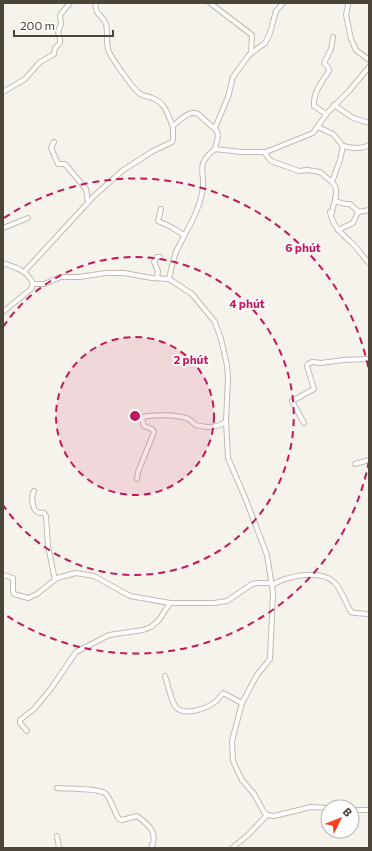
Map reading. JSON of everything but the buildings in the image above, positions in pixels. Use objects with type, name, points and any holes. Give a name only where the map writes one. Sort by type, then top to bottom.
[{"type":"street","points":[[3,92],[25,79],[40,62],[54,54],[55,48],[59,45],[61,39],[58,32],[60,15],[70,3]]},
{"type":"street","points":[[24,272],[88,202],[122,171],[173,140],[172,127],[167,111],[159,101],[138,93],[114,60],[108,47],[108,33],[106,24],[96,12],[95,3]]},
{"type":"street","points":[[210,3],[252,35],[251,53]]},
{"type":"street","points":[[215,128],[228,97],[233,77],[251,53],[262,46],[267,40],[276,11],[283,3]]},
{"type":"street","points":[[348,5],[346,15],[351,39],[356,50],[369,60]]},
{"type":"street","points":[[326,114],[314,106],[314,101],[317,88],[329,71],[328,67],[324,63],[331,49],[332,37]]},
{"type":"street","points":[[215,149],[264,152],[313,134],[326,114],[349,91],[369,67]]},
{"type":"street","points":[[334,105],[354,118],[369,124]]},
{"type":"street","points":[[169,279],[175,256],[196,212],[202,193],[202,165],[206,157],[215,149],[218,136],[218,131],[215,128],[194,112],[185,116],[172,127]]},
{"type":"street","points":[[318,128],[333,134],[343,146],[354,148],[369,145]]},
{"type":"street","points":[[54,142],[51,148],[58,164],[65,164],[85,187],[88,202]]},
{"type":"street","points":[[332,182],[340,160],[343,146]]},
{"type":"street","points":[[264,152],[271,161],[299,171],[307,170],[320,172],[332,182],[336,189],[332,213],[330,212],[332,220],[338,230],[353,244],[369,263]]},
{"type":"street","points":[[335,201],[350,204],[358,212]]},
{"type":"street","points":[[161,209],[158,221],[171,227],[184,236]]},
{"type":"street","points":[[358,212],[369,210]]},
{"type":"street","points":[[338,230],[353,223],[358,212]]},
{"type":"street","points":[[3,228],[28,218]]},
{"type":"street","points":[[157,278],[158,271],[154,262],[157,257],[160,256]]},
{"type":"street","points":[[3,263],[24,272],[31,278],[33,284],[31,289],[3,312]]},
{"type":"street","points":[[33,284],[44,284],[62,277],[79,277],[106,273],[124,273],[169,279],[192,294],[215,322],[221,339],[226,365],[228,386],[226,422],[228,458],[265,548],[272,584],[273,601],[270,659],[256,678],[242,703],[232,741],[232,761],[242,780],[254,794],[266,814],[274,816],[311,807],[320,808]]},
{"type":"street","points":[[304,423],[292,402],[314,389],[307,366],[308,364],[312,362],[321,363],[369,359]]},
{"type":"street","points":[[137,479],[138,472],[154,432],[144,425],[142,417],[151,416],[184,418],[189,419],[196,425],[208,427],[222,425],[226,422]]},
{"type":"street","points":[[355,464],[369,460]]},
{"type":"street","points":[[34,491],[32,498],[36,511],[38,513],[44,513],[46,516],[48,546],[55,580]]},
{"type":"street","points":[[3,575],[13,578],[14,594],[28,598],[37,594],[55,580],[63,576],[76,574],[90,575],[130,596],[170,603],[214,603],[227,601],[252,584],[272,584],[288,577],[321,576],[327,577],[335,583],[351,612],[369,614]]},
{"type":"street","points":[[27,731],[20,723],[20,720],[34,709],[50,690],[76,652],[109,635],[143,630],[151,627],[159,620],[170,603]]},
{"type":"street","points":[[166,676],[176,706],[183,712],[194,711],[211,705],[216,702],[223,692],[242,703]]},
{"type":"street","points":[[57,788],[86,789],[104,792],[107,795],[118,819],[122,820],[137,816],[151,828],[154,835],[154,843],[151,848]]},
{"type":"street","points":[[232,848],[247,836],[266,814]]},
{"type":"street","points":[[57,836],[59,848]]}]
